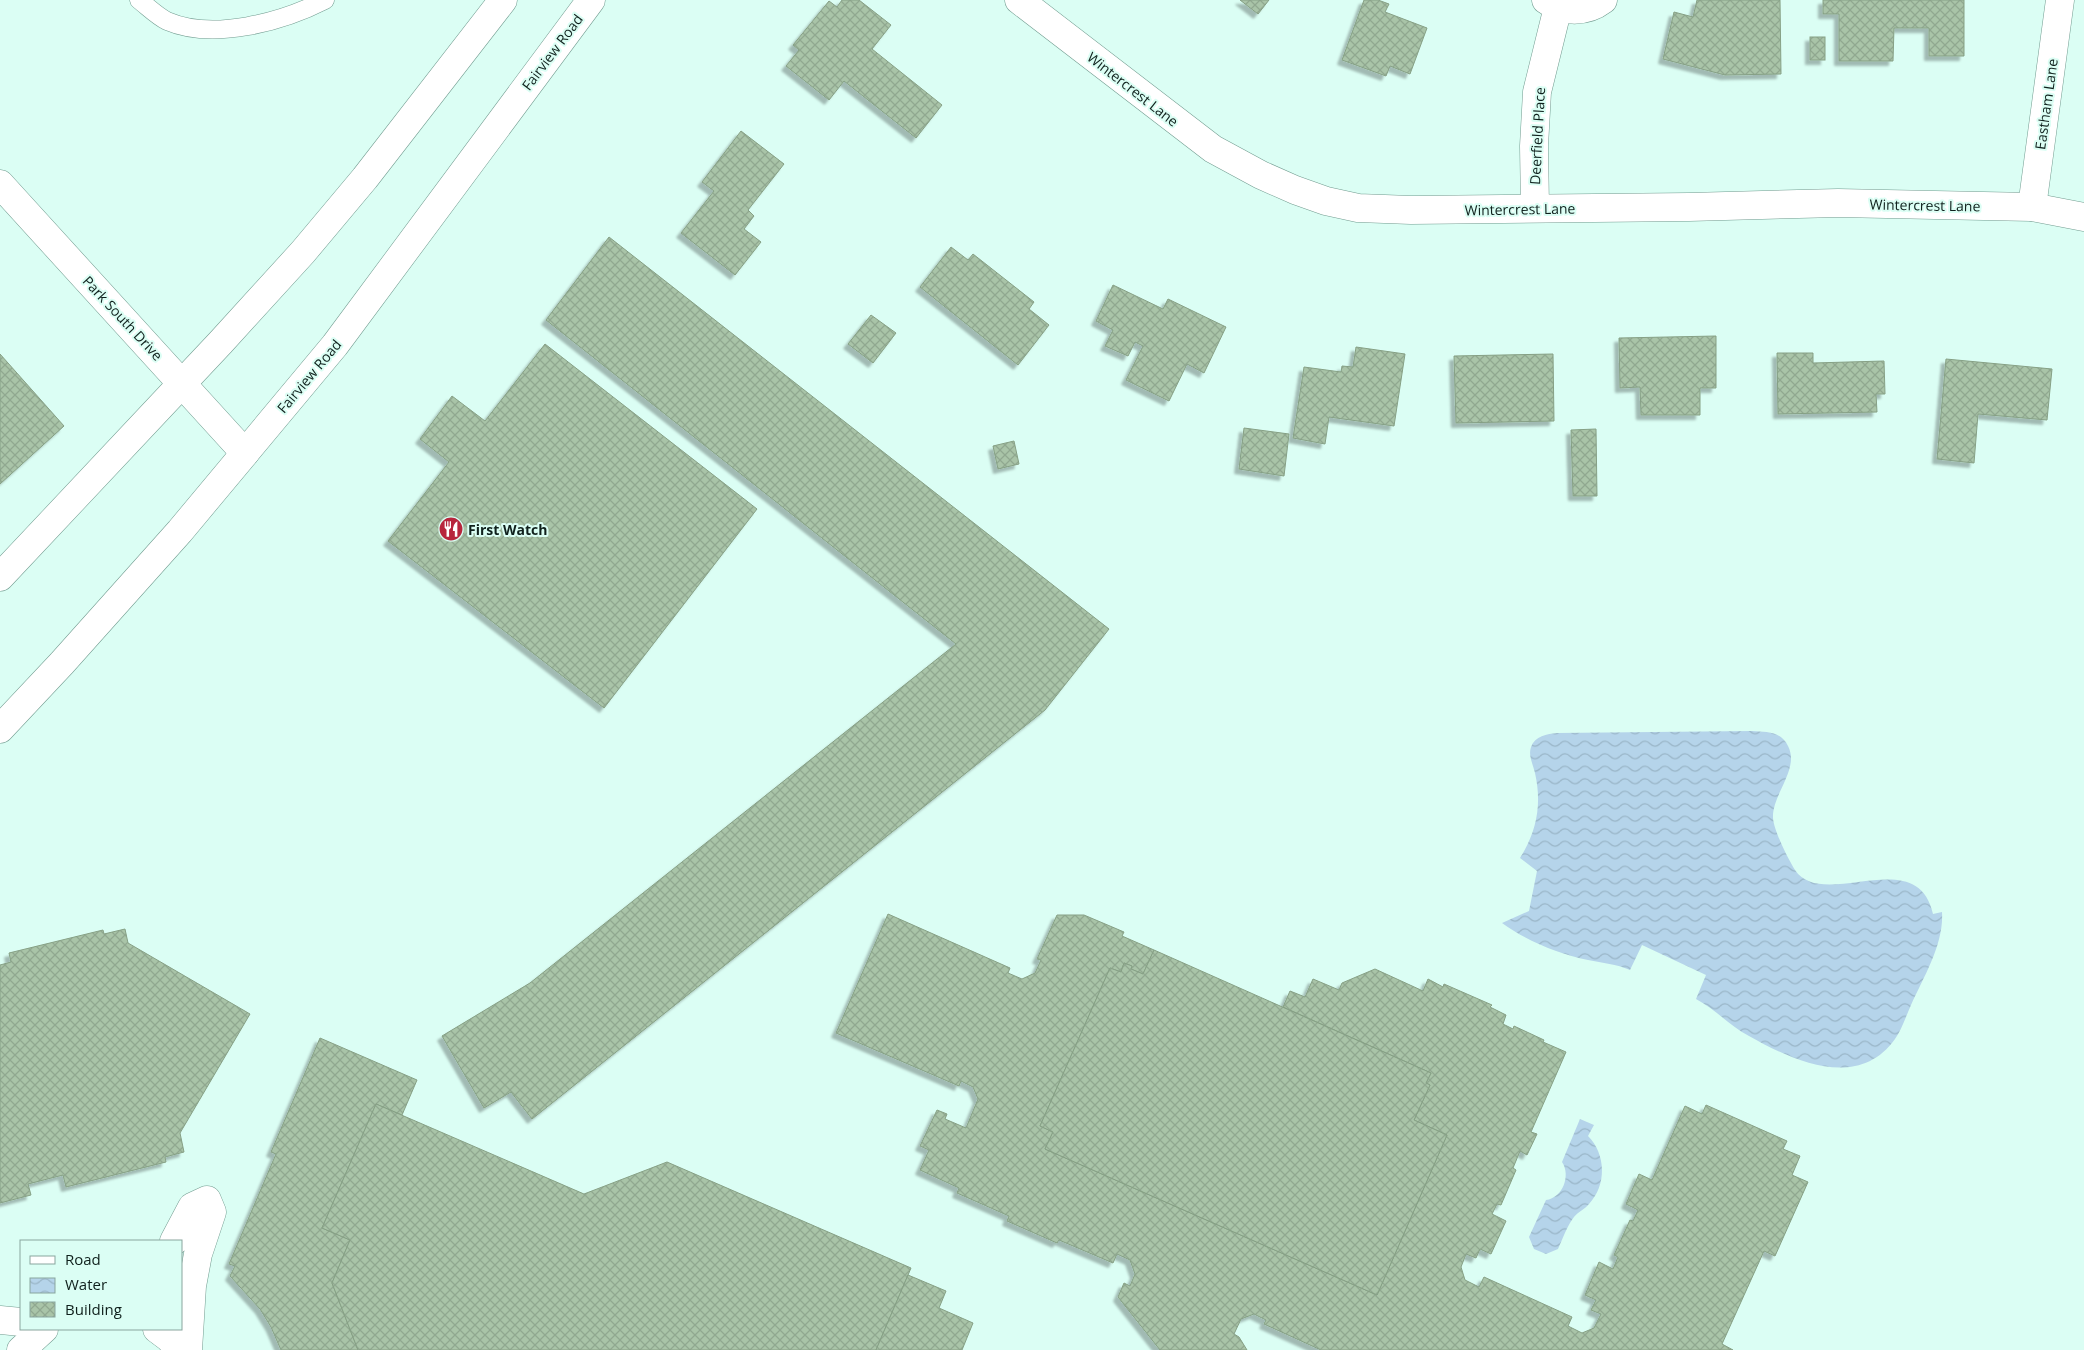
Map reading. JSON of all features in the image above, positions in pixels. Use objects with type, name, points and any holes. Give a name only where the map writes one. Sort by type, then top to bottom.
[{"type":"street","points":[[0,577],[271,288],[335,215],[503,0]]},
{"type":"street","name":"Fairview Road","points":[[0,729],[130,588],[245,453],[361,311],[591,0]]},
{"type":"street","name":"Wintercrest Lane","points":[[1019,0],[1213,149],[1261,175],[1326,201],[1368,209],[1412,210],[1690,207],[1838,203],[2032,207],[2084,217]]},
{"type":"street","name":"Deerfield Place","points":[[1535,208],[1534,146],[1537,92],[1552,4],[1567,10],[1584,9],[1603,0]]},
{"type":"street","name":"Eastham Lane","points":[[2032,207],[2060,0]]},
{"type":"street","name":"Park South Drive","points":[[0,184],[245,453]]},
{"type":"street","points":[[175,1240],[191,1209],[196,1204],[207,1200],[212,1212],[198,1254],[192,1286],[188,1350]]},
{"type":"street","points":[[0,1320],[20,1322]]},
{"type":"street","points":[[21,1350],[43,1330]]},
{"type":"street","points":[[158,1330],[180,1350]]},
{"type":"lane","points":[[139,0],[166,20],[196,28],[234,28],[270,22],[304,11],[325,0]]},
{"type":"water","points":[[1752,731],[1773,733],[1781,737],[1788,746],[1791,755],[1791,764],[1774,809],[1773,818],[1785,852],[1795,870],[1808,881],[1826,884],[1890,880],[1909,883],[1924,893],[1933,914],[1942,912],[1940,936],[1936,948],[1900,1031],[1880,1055],[1863,1064],[1844,1067],[1825,1066],[1805,1062],[1766,1045],[1742,1032],[1696,999],[1706,975],[1642,945],[1630,970],[1554,950],[1522,936],[1502,923],[1529,911],[1537,871],[1520,858],[1534,827],[1538,806],[1537,784],[1530,754],[1535,740],[1545,735],[1557,733]]},
{"type":"water","points":[[1580,1119],[1594,1125],[1588,1136],[1594,1143],[1601,1160],[1602,1170],[1599,1188],[1587,1206],[1576,1215],[1565,1232],[1558,1249],[1546,1254],[1534,1249],[1529,1237],[1546,1200],[1557,1195],[1564,1185],[1566,1173],[1562,1162]]},
{"type":"building","points":[[842,0],[859,0],[891,25],[872,49],[942,105],[916,138],[844,81],[829,100],[786,66],[799,50],[793,45],[829,1],[837,7]]},
{"type":"building","points":[[1240,0],[1269,0],[1258,14]]},
{"type":"building","points":[[1364,0],[1378,0],[1389,4],[1385,12],[1427,28],[1410,74],[1390,66],[1386,76],[1342,60]]},
{"type":"building","points":[[1697,0],[1780,0],[1781,74],[1725,75],[1663,59],[1674,12],[1693,17]]},
{"type":"building","points":[[1823,0],[1964,0],[1964,56],[1929,56],[1929,28],[1894,28],[1893,61],[1839,61],[1839,14],[1823,14]]},
{"type":"building","points":[[1810,37],[1825,37],[1825,60],[1810,60]]},
{"type":"building","points":[[741,131],[784,164],[748,210],[754,216],[744,229],[761,242],[735,275],[681,233],[714,191],[702,182]]},
{"type":"building","points":[[609,237],[1109,629],[1045,710],[532,1119],[511,1092],[484,1108],[442,1036],[530,983],[956,644],[546,320]]},
{"type":"building","points":[[951,247],[968,260],[973,254],[1034,302],[1029,309],[1049,325],[1018,365],[920,287]]},
{"type":"building","points":[[1113,285],[1163,309],[1168,299],[1226,327],[1204,373],[1187,364],[1169,401],[1126,380],[1143,346],[1135,342],[1128,356],[1105,346],[1113,330],[1096,321]]},
{"type":"building","points":[[871,315],[896,333],[873,363],[848,344]]},
{"type":"building","points":[[1716,336],[1716,388],[1700,388],[1700,415],[1641,415],[1640,387],[1620,388],[1619,338]]},
{"type":"building","points":[[545,344],[757,509],[604,708],[388,541],[449,462],[420,439],[452,396],[485,421]]},
{"type":"building","points":[[1356,347],[1405,354],[1394,426],[1329,417],[1325,444],[1293,438],[1304,367],[1341,372],[1342,366],[1353,367]]},
{"type":"building","points":[[1777,353],[1813,353],[1813,363],[1884,361],[1885,394],[1876,394],[1877,412],[1778,414]]},
{"type":"building","points":[[0,354],[64,426],[0,484]]},
{"type":"building","points":[[1553,354],[1554,421],[1456,423],[1454,356]]},
{"type":"building","points":[[1946,359],[2052,369],[2047,420],[1978,414],[1974,463],[1937,459]]},
{"type":"building","points":[[1244,428],[1289,434],[1284,476],[1239,469]]},
{"type":"building","points":[[1596,429],[1597,496],[1573,496],[1571,430]]},
{"type":"building","points":[[1014,441],[1019,464],[998,469],[993,446]]},
{"type":"building","points":[[888,914],[1010,968],[1008,973],[1022,979],[1035,973],[1041,960],[1037,959],[1057,915],[1084,915],[1124,932],[1122,936],[1154,950],[1143,974],[1131,969],[1132,966],[1124,963],[1121,972],[1110,968],[1040,1126],[1053,1132],[1045,1149],[1377,1295],[1447,1135],[1414,1120],[1430,1085],[1426,1083],[1431,1073],[1283,1007],[1290,991],[1305,997],[1313,979],[1339,990],[1342,983],[1375,969],[1423,991],[1428,979],[1443,987],[1444,984],[1492,1005],[1490,1007],[1506,1015],[1503,1024],[1513,1029],[1514,1026],[1566,1052],[1531,1132],[1537,1134],[1527,1155],[1520,1151],[1513,1168],[1516,1170],[1501,1205],[1497,1204],[1492,1214],[1506,1221],[1491,1254],[1480,1249],[1476,1258],[1466,1254],[1461,1267],[1465,1280],[1479,1287],[1484,1277],[1572,1317],[1568,1326],[1582,1333],[1594,1328],[1601,1314],[1591,1310],[1596,1300],[1585,1295],[1599,1262],[1613,1269],[1618,1257],[1614,1255],[1630,1220],[1633,1221],[1638,1210],[1626,1204],[1639,1174],[1652,1180],[1685,1106],[1702,1114],[1706,1105],[1787,1141],[1783,1149],[1800,1156],[1792,1175],[1808,1182],[1775,1256],[1764,1251],[1722,1344],[1733,1350],[1321,1350],[1264,1324],[1266,1320],[1254,1314],[1241,1319],[1234,1334],[1239,1337],[1247,1350],[1160,1350],[1118,1297],[1124,1283],[1130,1286],[1135,1274],[1130,1260],[1117,1254],[1113,1263],[1059,1240],[1057,1243],[1007,1221],[1009,1216],[957,1193],[959,1188],[920,1170],[929,1150],[920,1146],[937,1110],[947,1114],[945,1119],[966,1128],[978,1099],[973,1087],[961,1081],[959,1086],[836,1033]]},
{"type":"building","points":[[125,929],[128,943],[250,1014],[180,1133],[184,1152],[165,1157],[166,1162],[66,1187],[63,1175],[28,1184],[31,1195],[0,1203],[0,965],[11,962],[9,953],[103,930],[104,934]]},
{"type":"building","points":[[1154,950],[1431,1073],[1426,1083],[1430,1085],[1414,1120],[1447,1135],[1377,1295],[1045,1149],[1053,1132],[1040,1126],[1110,968],[1121,972],[1124,963],[1132,966],[1131,969],[1143,974]]},
{"type":"building","points":[[320,1038],[417,1080],[402,1115],[376,1104],[322,1228],[350,1240],[332,1283],[358,1350],[281,1350],[271,1327],[260,1309],[230,1276],[235,1266],[229,1264],[276,1154],[271,1152]]},
{"type":"building","points":[[376,1104],[584,1194],[667,1162],[911,1268],[876,1350],[358,1350],[332,1283],[350,1240],[322,1228]]},
{"type":"building","points":[[908,1275],[946,1291],[939,1308],[973,1323],[962,1350],[876,1350]]},
{"type":"place","name":"First Watch","points":[[451,529]]}]
